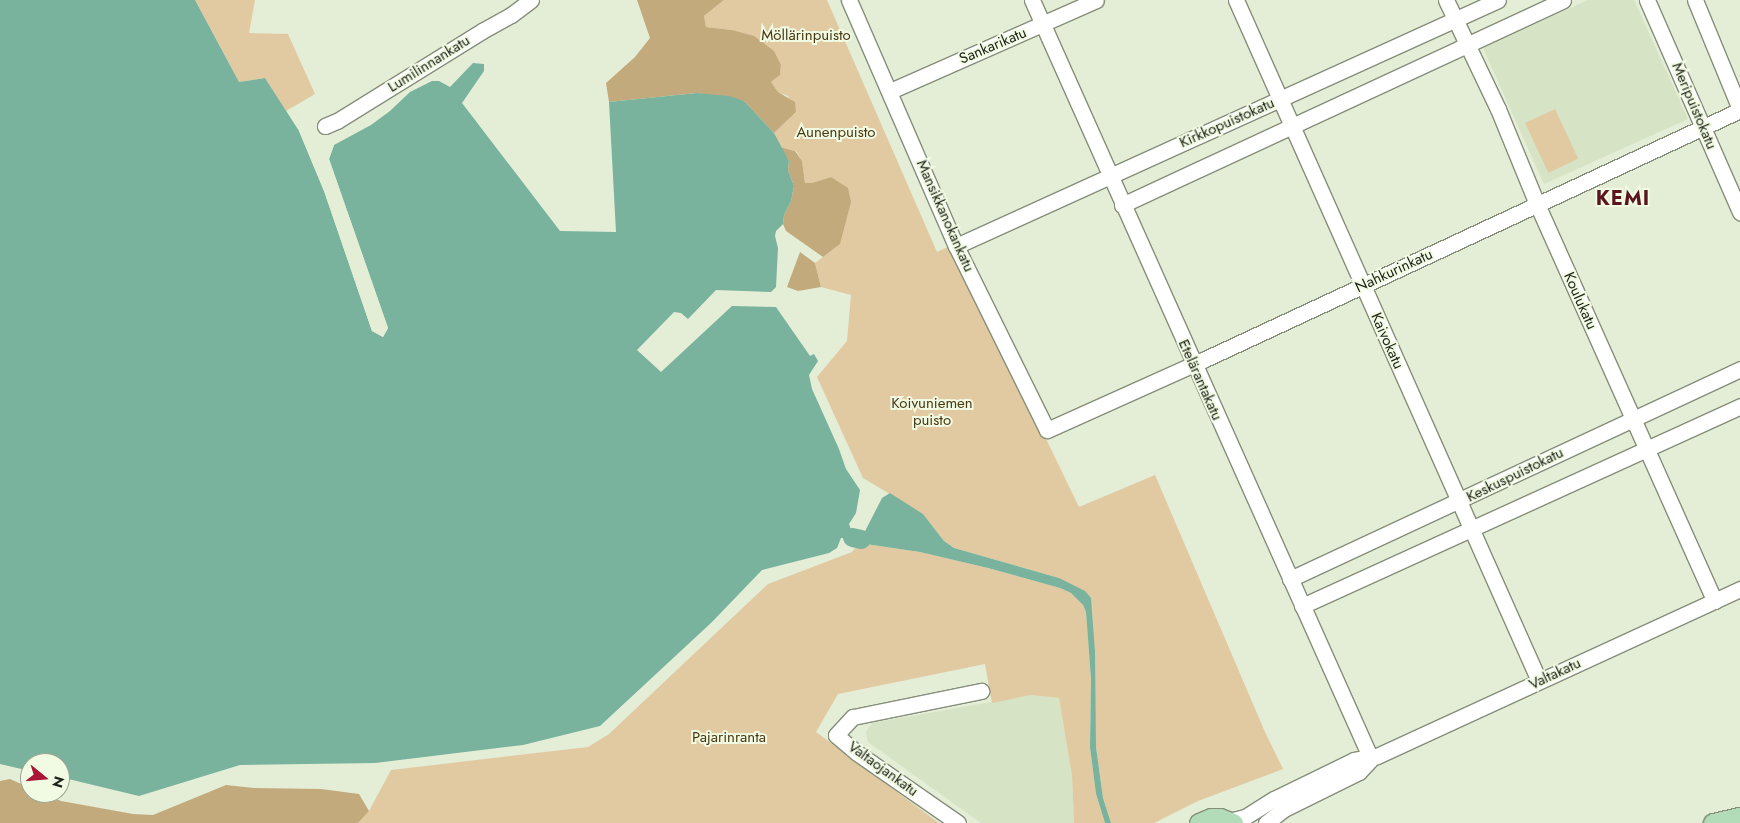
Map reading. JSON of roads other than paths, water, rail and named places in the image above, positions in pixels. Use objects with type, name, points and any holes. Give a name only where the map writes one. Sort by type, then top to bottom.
[{"type":"main road","points":[[1713,823],[1740,817]]},
{"type":"main road","points":[[1198,823],[1211,818],[1231,822]]},
{"type":"street","name":"Lumilinnankatu","points":[[325,126],[337,121],[511,15],[531,0]]},
{"type":"street","name":"Mansikkanokankatu","points":[[848,0],[890,91],[956,246],[1047,430]]},
{"type":"street","name":"Etelärantakatu","points":[[1032,0],[1109,177],[1371,758]]},
{"type":"street","name":"Sankarikatu","points":[[890,91],[1096,0]]},
{"type":"street","name":"Kaivokatu","points":[[1236,0],[1539,681]]},
{"type":"street","name":"Koulukatu","points":[[1446,0],[1498,109],[1537,204],[1715,601]]},
{"type":"street","name":"Kirkkopuistokatu","points":[[956,246],[1498,0]]},
{"type":"street","name":"Kirkkopuistokatu","points":[[1122,205],[1563,0]]},
{"type":"street","name":"Meripuistokatu","points":[[1647,0],[1740,212]]},
{"type":"street","points":[[1695,0],[1740,109]]},
{"type":"street","name":"Nahkurinkatu","points":[[1047,430],[1194,364],[1703,128],[1740,109]]},
{"type":"street","name":"Keskuspuistokatu","points":[[1290,579],[1459,502],[1632,418],[1740,369]]},
{"type":"street","name":"Keskuspuistokatu","points":[[1302,606],[1740,406]]},
{"type":"street","name":"Valtakatu","points":[[1231,822],[1354,760],[1371,758],[1740,589]]},
{"type":"street","name":"Valtaojankatu","points":[[958,823],[856,752],[836,735],[853,718],[981,691]]},
{"type":"street","name":"Valtakatu","points":[[1266,823],[1284,809],[1359,772],[1371,758]]},
{"type":"waterway","points":[[852,537],[861,539]]},
{"type":"district","name":"KEMI","points":[[1623,198]]},
{"type":"park label","name":"Möllärinpuisto","points":[[806,36]]},
{"type":"park label","name":"Aunenpuisto","points":[[836,133]]},
{"type":"park label","name":"Koivuniemen puisto","points":[[932,412]]},
{"type":"park label","name":"Pajarinranta","points":[[729,738]]}]
